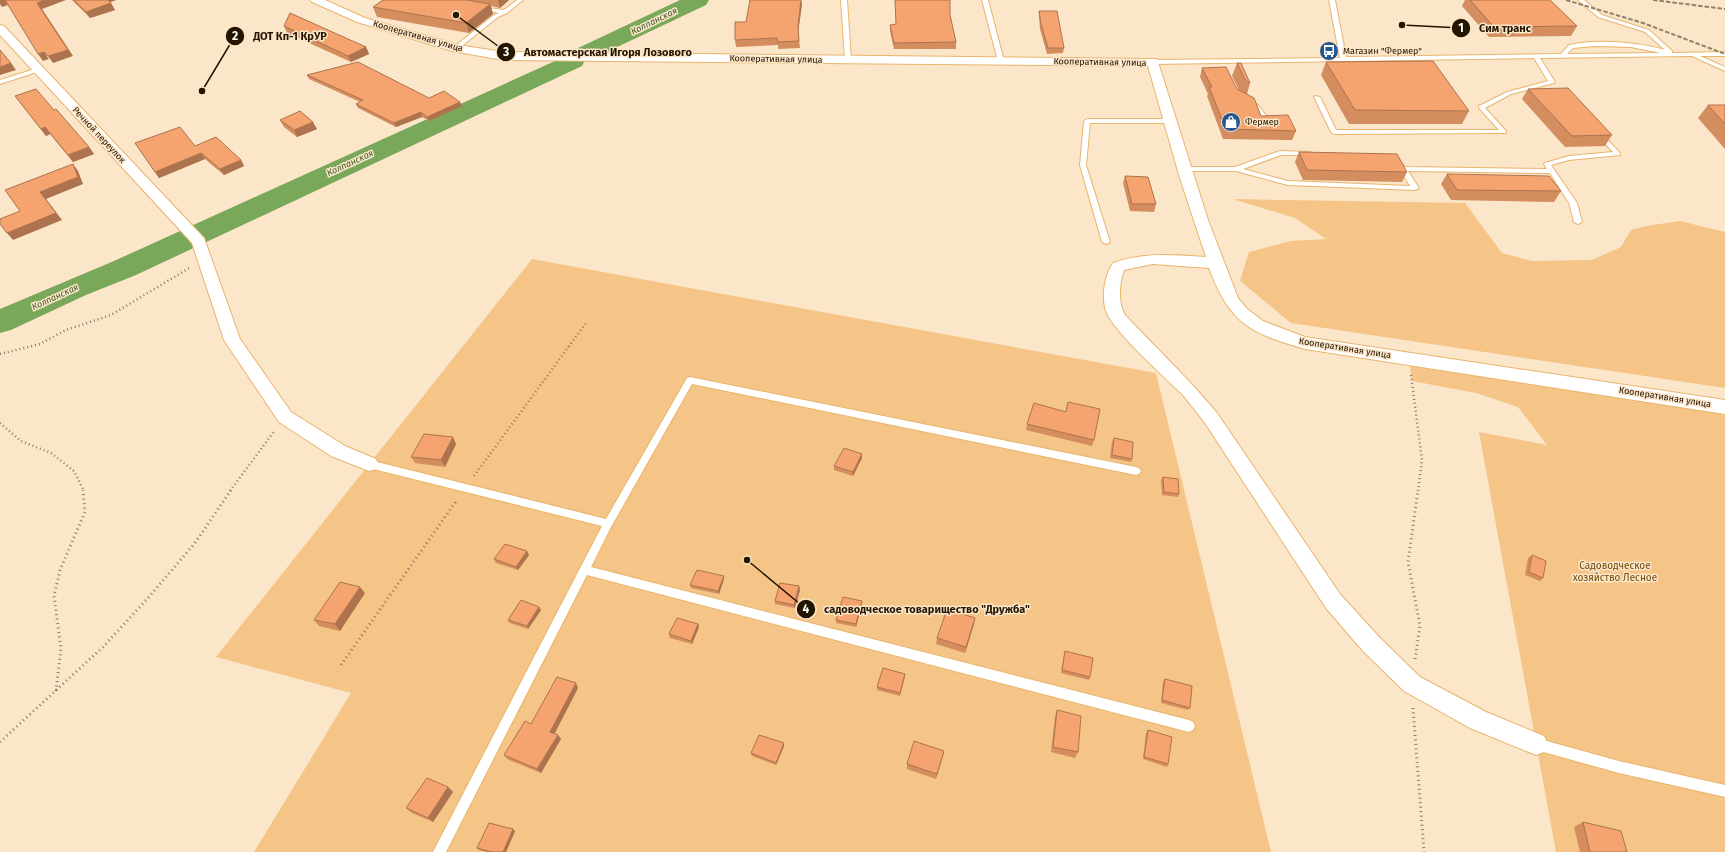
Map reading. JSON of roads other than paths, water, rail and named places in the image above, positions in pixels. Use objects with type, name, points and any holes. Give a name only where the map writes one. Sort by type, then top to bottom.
[{"type":"street","name":"Кооперативная улица","points":[[316,0],[361,20],[456,48],[503,56],[1153,62],[1183,169],[1215,263],[1233,304],[1246,317],[1273,334],[1305,343],[1725,407]]},
{"type":"street","name":"Речной переулок","points":[[0,28],[199,241],[232,340],[285,417],[338,451],[369,464]]},
{"type":"street","points":[[1215,263],[1145,259],[1130,261],[1118,267],[1112,278],[1113,308],[1119,319],[1162,366],[1188,390],[1211,418],[1291,541],[1333,601],[1371,644],[1412,684],[1478,720],[1536,744]]},
{"type":"lane","points":[[456,48],[496,16],[506,12],[520,0]]},
{"type":"lane","points":[[844,0],[848,59]]},
{"type":"lane","points":[[985,0],[1001,61]]},
{"type":"lane","points":[[1332,0],[1343,60]]},
{"type":"lane","points":[[1581,0],[1600,16],[1647,31],[1674,55]]},
{"type":"lane","points":[[476,7],[506,12]]},
{"type":"lane","points":[[1562,57],[1571,46],[1600,44],[1633,44],[1650,47],[1674,55]]},
{"type":"lane","points":[[1153,62],[1725,54]]},
{"type":"lane","points":[[1692,55],[1725,69]]},
{"type":"lane","points":[[1317,97],[1334,132],[1504,132],[1481,107],[1509,93],[1555,85],[1536,57]]},
{"type":"lane","points":[[1220,61],[1224,68]]},
{"type":"lane","points":[[0,82],[38,70]]},
{"type":"lane","points":[[1243,99],[1256,106],[1265,118]]},
{"type":"lane","points":[[1106,242],[1083,165],[1087,121],[1169,121]]},
{"type":"lane","points":[[1578,222],[1573,203],[1547,164],[1569,158],[1618,154],[1593,126]]},
{"type":"lane","points":[[1236,169],[1280,153],[1318,154]]},
{"type":"lane","points":[[1183,169],[1236,169],[1288,183],[1415,188],[1395,156]]},
{"type":"lane","points":[[1403,169],[1551,171]]},
{"type":"lane","points":[[439,852],[608,524],[690,380],[1136,471]]},
{"type":"lane","points":[[369,464],[608,524]]},
{"type":"lane","points":[[585,570],[1189,726]]},
{"type":"lane","points":[[1536,744],[1619,767],[1725,792]]},
{"type":"waterway","name":"Колпанская","points":[[586,53],[698,0]]},
{"type":"waterway","name":"Колпанская","points":[[0,322],[75,288],[125,268],[574,61]]},
{"type":"railway","points":[[1566,0],[1643,23],[1725,54]]},
{"type":"railway","points":[[1653,0],[1725,9]]},
{"type":"place","name":"Автомастерская Игоря Лозового","points":[[456,15]]},
{"type":"place","name":"Сим транс","points":[[1402,25]]},
{"type":"place","name":"Магазин \"Фермер\"","points":[[1329,51]]},
{"type":"place","name":"ДОТ Кп-1 КрУР","points":[[202,91]]},
{"type":"place","name":"Фермер","points":[[1231,122]]},
{"type":"place","name":"садоводческое товарищество \"Дружба\"","points":[[747,560]]},
{"type":"park label","name":"Садоводческое хозяйство Лесное","points":[[1615,572]]}]
